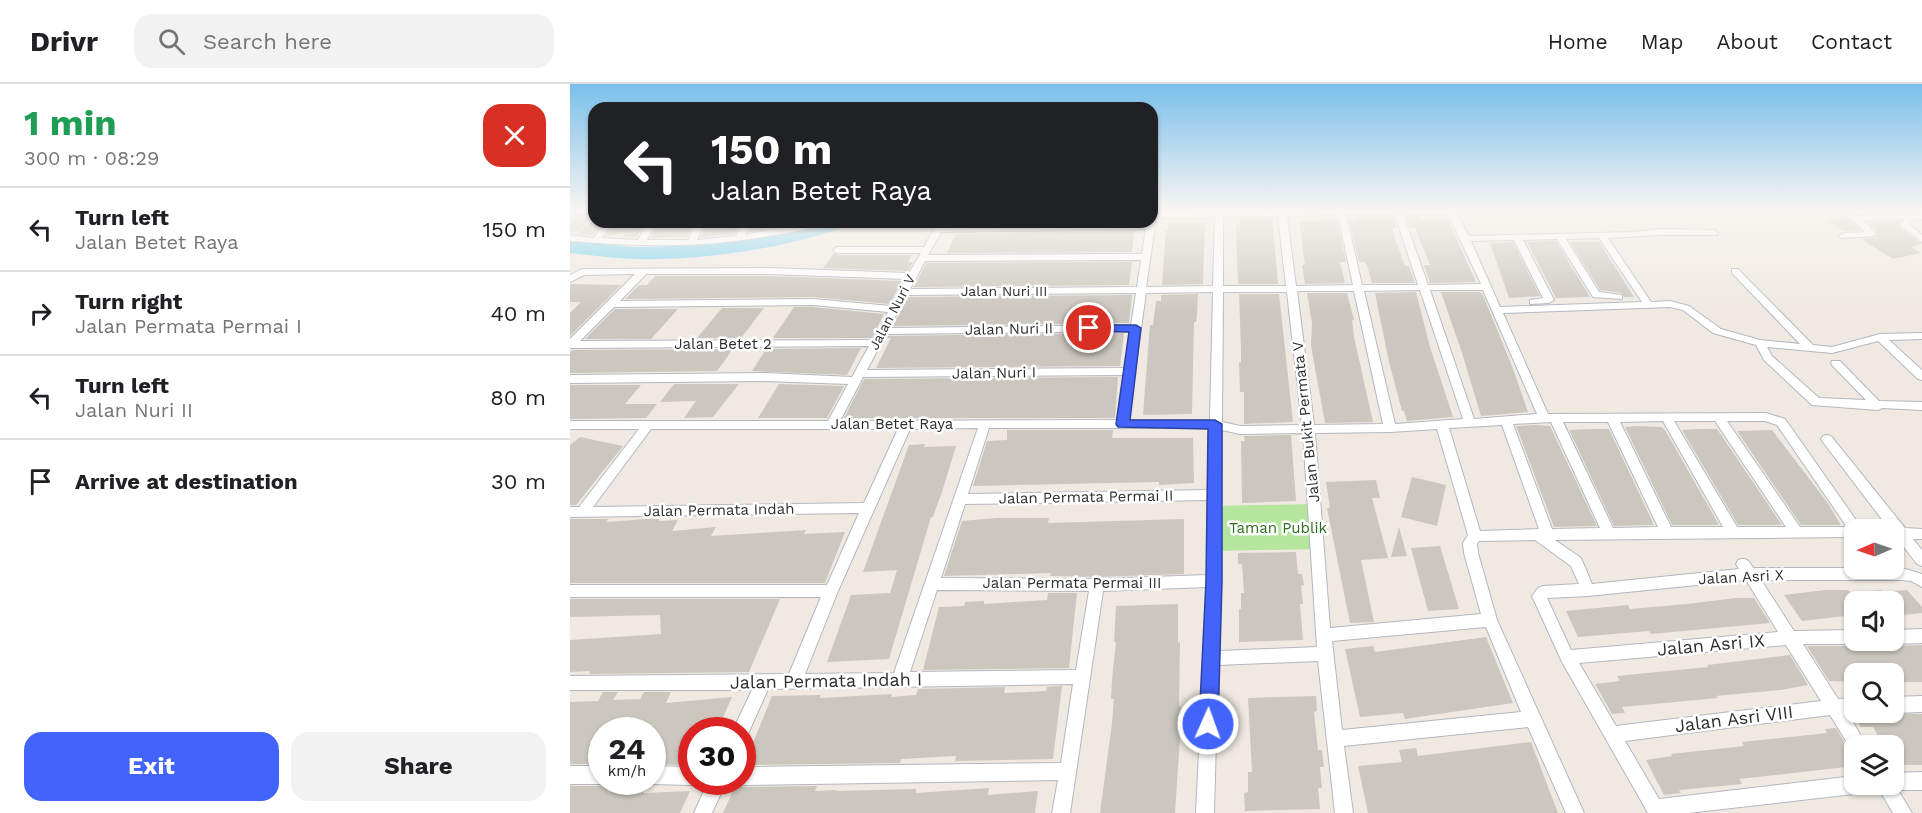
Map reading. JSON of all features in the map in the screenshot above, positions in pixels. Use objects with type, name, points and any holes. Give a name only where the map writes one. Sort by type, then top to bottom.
[{"type":"street","name":"Jalan Nuri V","points":[[832,424],[928,245]]},
{"type":"street","points":[[1122,424],[1148,245]]},
{"type":"street","points":[[1205,813],[1214,581],[1219,245]]},
{"type":"street","name":"Jalan Bukit Permata V","points":[[1286,245],[1308,428],[1325,654],[1344,813]]},
{"type":"street","points":[[1348,245],[1390,428]]},
{"type":"street","points":[[1408,245],[1470,424]]},
{"type":"street","points":[[1469,245],[1495,306],[1609,534]]},
{"type":"street","points":[[1495,306],[1549,300],[1521,245]]},
{"type":"street","points":[[1565,245],[1596,295],[1680,306],[1717,331],[1760,343],[1836,350],[1880,337],[1922,336]]},
{"type":"street","points":[[1608,245],[1645,300]]},
{"type":"street","points":[[837,250],[923,254],[1146,257]]},
{"type":"street","points":[[570,279],[582,272],[769,271],[911,276]]},
{"type":"street","points":[[1735,271],[1810,348]]},
{"type":"street","points":[[571,345],[643,272]]},
{"type":"street","name":"Jalan Nuri III","points":[[903,292],[1488,287]]},
{"type":"street","points":[[1495,306],[1645,300]]},
{"type":"street","points":[[611,304],[813,302],[894,309]]},
{"type":"street","name":"Jalan Nuri II","points":[[882,331],[1136,328]]},
{"type":"street","points":[[1880,337],[1922,376]]},
{"type":"street","name":"Jalan Betet 2","points":[[571,345],[875,343]]},
{"type":"street","points":[[1760,343],[1768,358],[1816,402],[1922,406]]},
{"type":"street","points":[[1836,363],[1878,406]]},
{"type":"street","name":"Jalan Nuri I","points":[[570,379],[857,377],[1130,371]]},
{"type":"street","points":[[1612,417],[1667,532]]},
{"type":"street","points":[[1666,417],[1733,532]]},
{"type":"street","points":[[1718,417],[1796,531]]},
{"type":"street","name":"Jalan Betet Raya","points":[[570,425],[1215,424],[1240,430],[1390,428],[1550,418],[1766,417],[1781,422],[1848,519]]},
{"type":"street","points":[[1506,421],[1543,535],[1576,562],[1588,590]]},
{"type":"street","points":[[795,682],[831,591],[906,424]]},
{"type":"street","points":[[900,679],[985,424]]},
{"type":"street","points":[[576,512],[648,425]]},
{"type":"street","points":[[1442,425],[1475,536]]},
{"type":"street","points":[[1827,439],[1886,519]]},
{"type":"street","name":"Jalan Permata Permai II","points":[[959,499],[1214,495]]},
{"type":"street","name":"Jalan Permata Indah","points":[[576,512],[868,508]]},
{"type":"street","points":[[1475,536],[1844,531]]},
{"type":"street","points":[[1904,533],[1922,534]]},
{"type":"street","points":[[1475,536],[1470,543],[1471,553],[1490,620],[1575,813]]},
{"type":"street","points":[[1904,541],[1922,560]]},
{"type":"street","points":[[1746,569],[1852,735]]},
{"type":"street","name":"Jalan Asri X","points":[[1568,657],[1539,596],[1543,592],[1588,590],[1746,569],[1909,575],[1922,581]]},
{"type":"street","name":"Jalan Permata Permai III","points":[[931,584],[1097,585],[1214,581]]},
{"type":"street","points":[[1061,813],[1097,585]]},
{"type":"street","points":[[570,591],[831,591]]},
{"type":"street","points":[[1324,635],[1490,620]]},
{"type":"street","points":[[1904,637],[1922,636]]},
{"type":"street","name":"Jalan Asri IX","points":[[1568,657],[1789,638],[1844,637]]},
{"type":"street","points":[[1210,657],[1325,654]]},
{"type":"street","points":[[1568,657],[1657,810],[1844,786]]},
{"type":"street","name":"Jalan Permata Indah I","points":[[570,683],[763,684],[900,679],[1083,677]]},
{"type":"street","points":[[747,717],[763,684]]},
{"type":"street","points":[[1904,705],[1922,704]]},
{"type":"street","name":"Jalan Asri VIII","points":[[1614,734],[1844,706]]},
{"type":"street","points":[[1336,739],[1532,719]]},
{"type":"street","points":[[756,776],[1068,771]]},
{"type":"street","points":[[570,775],[588,775]]},
{"type":"street","points":[[1904,782],[1922,781]]},
{"type":"street","points":[[702,813],[711,795]]},
{"type":"street","points":[[1891,795],[1903,813]]},
{"type":"green space","name":"Taman Publik","points":[[1314,504],[1317,549],[1214,551],[1214,506]]},
{"type":"building","points":[[951,245],[1133,245],[1132,252],[947,253]]},
{"type":"building","points":[[1165,245],[1204,245],[1203,284],[1162,285]]},
{"type":"building","points":[[1237,245],[1274,245],[1278,284],[1238,284]]},
{"type":"building","points":[[1302,245],[1342,245],[1346,262],[1340,262],[1345,283],[1305,284],[1302,265],[1305,265]]},
{"type":"building","points":[[1355,245],[1398,245],[1405,266],[1409,266],[1415,283],[1372,283],[1367,265],[1359,262]]},
{"type":"building","points":[[1422,245],[1459,245],[1476,282],[1430,283],[1424,265],[1430,265]]},
{"type":"building","points":[[1491,245],[1515,245],[1540,296],[1509,298]]},
{"type":"building","points":[[1529,245],[1558,245],[1590,297],[1556,298]]},
{"type":"building","points":[[1572,245],[1601,245],[1634,297],[1624,297],[1622,293],[1600,290]]},
{"type":"building","points":[[1871,245],[1918,245],[1910,247],[1921,253],[1893,259]]},
{"type":"building","points":[[834,253],[837,255],[912,255],[908,262],[913,262],[908,271],[823,268]]},
{"type":"building","points":[[1132,262],[1129,285],[914,287],[926,263]]},
{"type":"building","points":[[655,276],[769,276],[902,281],[890,304],[813,297],[625,299],[639,285],[647,285]]},
{"type":"building","points":[[570,284],[621,285],[570,336],[570,313],[581,302],[570,302]]},
{"type":"building","points":[[1416,292],[1430,347],[1453,417],[1407,421],[1402,411],[1375,293]]},
{"type":"building","points":[[1441,292],[1480,292],[1483,295],[1528,412],[1481,416]]},
{"type":"building","points":[[1307,293],[1347,293],[1354,320],[1352,320],[1354,337],[1373,422],[1325,423],[1311,346],[1312,323]]},
{"type":"building","points":[[1198,294],[1196,322],[1194,322],[1192,414],[1143,415],[1150,325],[1153,325],[1156,301],[1161,301],[1161,295]]},
{"type":"building","points":[[1239,294],[1279,294],[1293,422],[1244,424],[1244,392],[1240,392]]},
{"type":"building","points":[[1132,295],[1129,323],[893,326],[908,297]]},
{"type":"building","points":[[794,307],[884,314],[872,338],[773,338]]},
{"type":"building","points":[[722,308],[764,308],[741,338],[697,338]]},
{"type":"building","points":[[615,309],[678,309],[651,339],[585,339]]},
{"type":"building","points":[[1124,333],[1120,366],[876,368],[891,338],[886,338],[887,336]]},
{"type":"building","points":[[861,348],[847,375],[752,371],[766,349]]},
{"type":"building","points":[[733,349],[717,371],[570,373],[570,352],[572,350]]},
{"type":"building","points":[[1118,377],[1115,418],[844,418],[864,379]]},
{"type":"building","points":[[674,384],[739,384],[713,417],[684,418],[696,401],[660,402]]},
{"type":"building","points":[[779,384],[844,386],[827,418],[758,418]]},
{"type":"building","points":[[570,385],[641,385],[625,404],[657,404],[646,418],[570,419]]},
{"type":"building","points":[[1516,426],[1550,426],[1597,526],[1554,527]]},
{"type":"building","points":[[1625,427],[1661,427],[1665,430],[1719,525],[1672,525]]},
{"type":"building","points":[[1609,429],[1654,525],[1614,526],[1569,430]]},
{"type":"building","points":[[1717,429],[1782,525],[1738,525],[1682,430]]},
{"type":"building","points":[[1007,430],[1113,430],[1112,438],[1193,438],[1194,483],[973,486],[987,441],[1007,440]]},
{"type":"building","points":[[1772,430],[1827,502],[1841,525],[1801,525],[1737,431]]},
{"type":"building","points":[[1291,435],[1296,501],[1242,503],[1241,441],[1245,441],[1244,436]]},
{"type":"building","points":[[580,437],[623,446],[576,505],[570,505],[570,445]]},
{"type":"building","points":[[925,444],[924,447],[956,446],[942,492],[933,517],[931,517],[889,659],[827,662],[851,595],[890,593],[897,570],[863,572],[909,445]]},
{"type":"building","points":[[1412,477],[1446,485],[1437,526],[1401,517]]},
{"type":"building","points":[[1376,480],[1380,498],[1372,498],[1388,558],[1361,560],[1374,622],[1350,623],[1327,508],[1330,508],[1326,482]]},
{"type":"building","points":[[660,518],[659,521],[678,520],[672,531],[716,527],[711,536],[806,530],[804,534],[845,532],[825,583],[570,583],[570,519],[609,519],[606,522]]},
{"type":"building","points":[[996,518],[1049,518],[1048,523],[1184,519],[1184,574],[1097,577],[1050,576],[1051,573],[944,576],[962,521]]},
{"type":"building","points":[[1399,527],[1407,556],[1391,557]]},
{"type":"building","points":[[1440,546],[1459,609],[1428,611],[1411,548]]},
{"type":"building","points":[[1296,552],[1298,574],[1302,574],[1304,585],[1301,586],[1303,604],[1300,604],[1303,640],[1239,642],[1239,609],[1241,609],[1241,593],[1244,593],[1242,564],[1238,564],[1238,553]]},
{"type":"building","points":[[1825,590],[1849,591],[1844,591],[1844,616],[1802,621],[1784,595]]},
{"type":"building","points":[[1907,590],[1922,607],[1922,613],[1904,615],[1904,591],[1895,591]]},
{"type":"building","points":[[1048,593],[1077,593],[1069,668],[923,670],[939,607],[964,606],[965,602],[984,601],[984,604],[1047,600]]},
{"type":"building","points":[[1754,598],[1770,623],[1651,634],[1649,631],[1578,637],[1566,611],[1628,605],[1630,609]]},
{"type":"building","points":[[570,599],[780,599],[749,672],[589,674],[590,671],[570,672],[570,640],[661,634],[660,615],[570,617]]},
{"type":"building","points":[[1178,604],[1181,723],[1175,813],[1100,813],[1114,699],[1111,699],[1116,642],[1114,642],[1116,606]]},
{"type":"building","points":[[1486,637],[1513,703],[1405,719],[1403,713],[1360,717],[1345,649],[1373,646],[1375,652]]},
{"type":"building","points":[[1922,645],[1922,682],[1904,682],[1904,663],[1844,663],[1844,682],[1829,681],[1807,646],[1844,646],[1844,651],[1904,651],[1904,646]]},
{"type":"building","points":[[1790,655],[1808,685],[1716,696],[1718,698],[1622,707],[1625,713],[1612,714],[1595,684],[1620,681],[1617,676],[1708,667],[1707,665]]},
{"type":"building","points":[[1062,686],[1053,759],[955,761],[956,756],[901,759],[900,763],[756,765],[756,735],[772,696],[821,695],[820,698],[892,694],[891,697],[916,695],[918,689],[1005,687],[1004,693],[1046,691],[1047,687]]},
{"type":"building","points":[[603,692],[618,692],[613,700],[640,699],[644,692],[671,692],[666,703],[732,697],[723,717],[678,717],[678,765],[666,764],[666,717],[588,717],[588,764],[570,764],[570,702],[598,701]]},
{"type":"building","points":[[1316,696],[1317,711],[1314,712],[1318,750],[1322,750],[1324,767],[1320,767],[1322,788],[1318,788],[1320,809],[1245,811],[1244,793],[1248,792],[1248,772],[1252,772],[1248,698]]},
{"type":"building","points":[[1904,713],[1922,714],[1922,765],[1904,765],[1904,735],[1878,735],[1873,727],[1861,727],[1859,723],[1904,723]]},
{"type":"building","points":[[1836,728],[1844,741],[1844,767],[1739,779],[1742,784],[1679,790],[1681,793],[1664,795],[1646,760],[1672,756],[1671,754],[1744,746],[1742,742],[1827,733],[1825,729]]},
{"type":"building","points":[[1531,742],[1558,813],[1368,813],[1358,766],[1402,762],[1399,750],[1416,748],[1418,756]]},
{"type":"building","points":[[570,786],[588,786],[588,795],[666,795],[666,792],[678,792],[678,795],[688,795],[680,813],[570,813]]},
{"type":"building","points":[[817,786],[815,791],[916,789],[916,793],[989,788],[988,795],[1038,791],[1035,813],[723,813],[731,795],[756,795],[756,787]]},
{"type":"waterway","points":[[570,247],[635,253],[708,251],[741,245]]},
{"type":"route","points":[[1089,328],[1136,328],[1122,424],[1215,424],[1214,581],[1208,724]]}]
